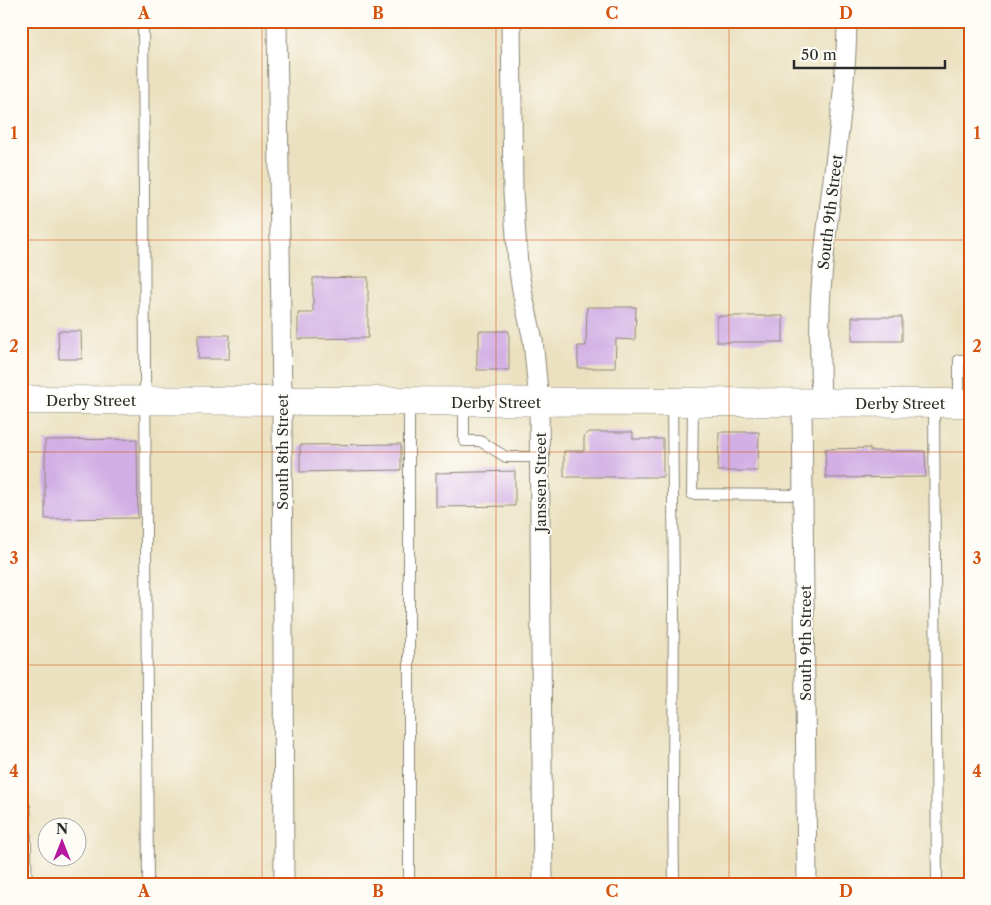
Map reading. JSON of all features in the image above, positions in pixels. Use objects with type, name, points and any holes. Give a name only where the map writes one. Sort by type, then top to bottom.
[{"type":"main road","name":"Derby Street","points":[[21,400],[954,403]]},
{"type":"street","name":"South 8th Street","points":[[277,21],[282,400],[284,884]]},
{"type":"street","name":"Janssen Street","points":[[511,21],[512,192],[518,265],[533,340],[539,402],[543,884]]},
{"type":"street","name":"South 9th Street","points":[[807,884],[803,496],[822,278],[842,112],[847,21]]},
{"type":"street","points":[[21,809],[22,884]]},
{"type":"lane","points":[[142,21],[148,884]]},
{"type":"lane","points":[[937,884],[954,403],[959,360],[970,360]]},
{"type":"lane","points":[[409,401],[409,884]]},
{"type":"lane","points":[[464,402],[464,441],[480,441],[506,457],[540,457]]},
{"type":"lane","points":[[683,402],[692,494],[803,496]]},
{"type":"lane","points":[[674,884],[674,594],[683,402]]},
{"type":"building","points":[[368,277],[368,338],[298,339],[298,313],[313,313],[313,278]]},
{"type":"building","points":[[587,307],[636,307],[635,340],[616,339],[615,368],[578,368],[578,346],[586,346]]},
{"type":"building","points":[[717,316],[783,316],[783,342],[717,342]]},
{"type":"building","points":[[852,317],[902,317],[902,341],[852,341]]},
{"type":"building","points":[[58,331],[81,331],[82,359],[59,359]]},
{"type":"building","points":[[479,331],[509,331],[509,370],[477,370]]},
{"type":"building","points":[[198,335],[230,335],[229,359],[198,359]]},
{"type":"building","points":[[589,432],[633,432],[633,439],[663,439],[663,477],[564,477],[564,451],[584,451],[584,437]]},
{"type":"building","points":[[719,432],[759,432],[758,471],[718,471]]},
{"type":"building","points":[[137,439],[138,518],[45,519],[45,440]]},
{"type":"building","points":[[401,444],[401,470],[300,472],[300,445]]},
{"type":"building","points":[[870,448],[870,451],[925,451],[926,477],[826,478],[825,449]]},
{"type":"building","points":[[515,471],[515,506],[436,507],[436,473]]}]
